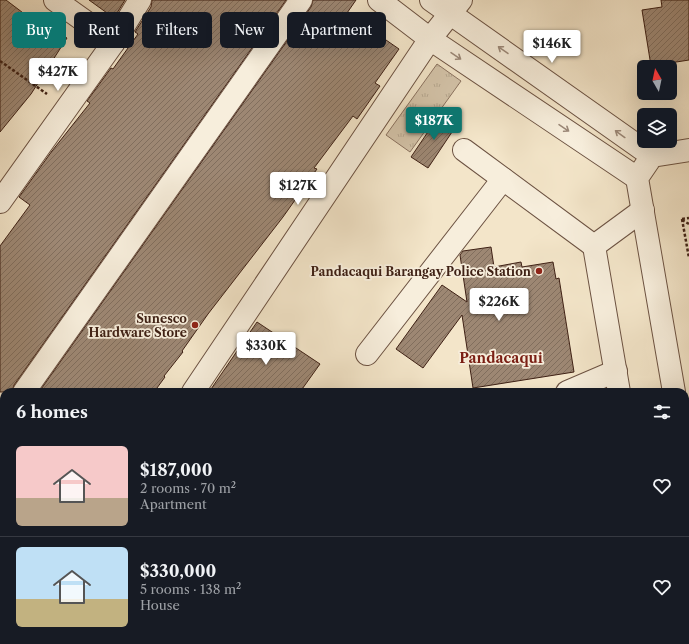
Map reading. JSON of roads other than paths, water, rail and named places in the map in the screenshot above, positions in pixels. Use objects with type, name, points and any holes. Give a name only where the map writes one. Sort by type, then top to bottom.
[{"type":"street","points":[[55,0],[74,14]]},
{"type":"street","points":[[133,12],[140,0]]},
{"type":"street","points":[[27,388],[301,0]]},
{"type":"street","points":[[379,0],[430,39],[637,178]]},
{"type":"street","points":[[432,0],[456,7],[652,156],[689,150]]},
{"type":"street","points":[[197,388],[430,39],[456,7]]},
{"type":"street","points":[[0,202],[110,48]]},
{"type":"street","points":[[464,150],[594,246],[617,382],[587,388]]},
{"type":"street","points":[[652,156],[637,178],[673,388]]},
{"type":"street","points":[[367,354],[503,179]]},
{"type":"street","points":[[594,246],[643,210]]},
{"type":"place","name":"Pandacaqui Barangay Police Station","points":[[539,271]]},
{"type":"place","name":"Sunesco Hardware Store","points":[[195,325]]},
{"type":"district","name":"Pandacaqui","points":[[501,358]]}]
